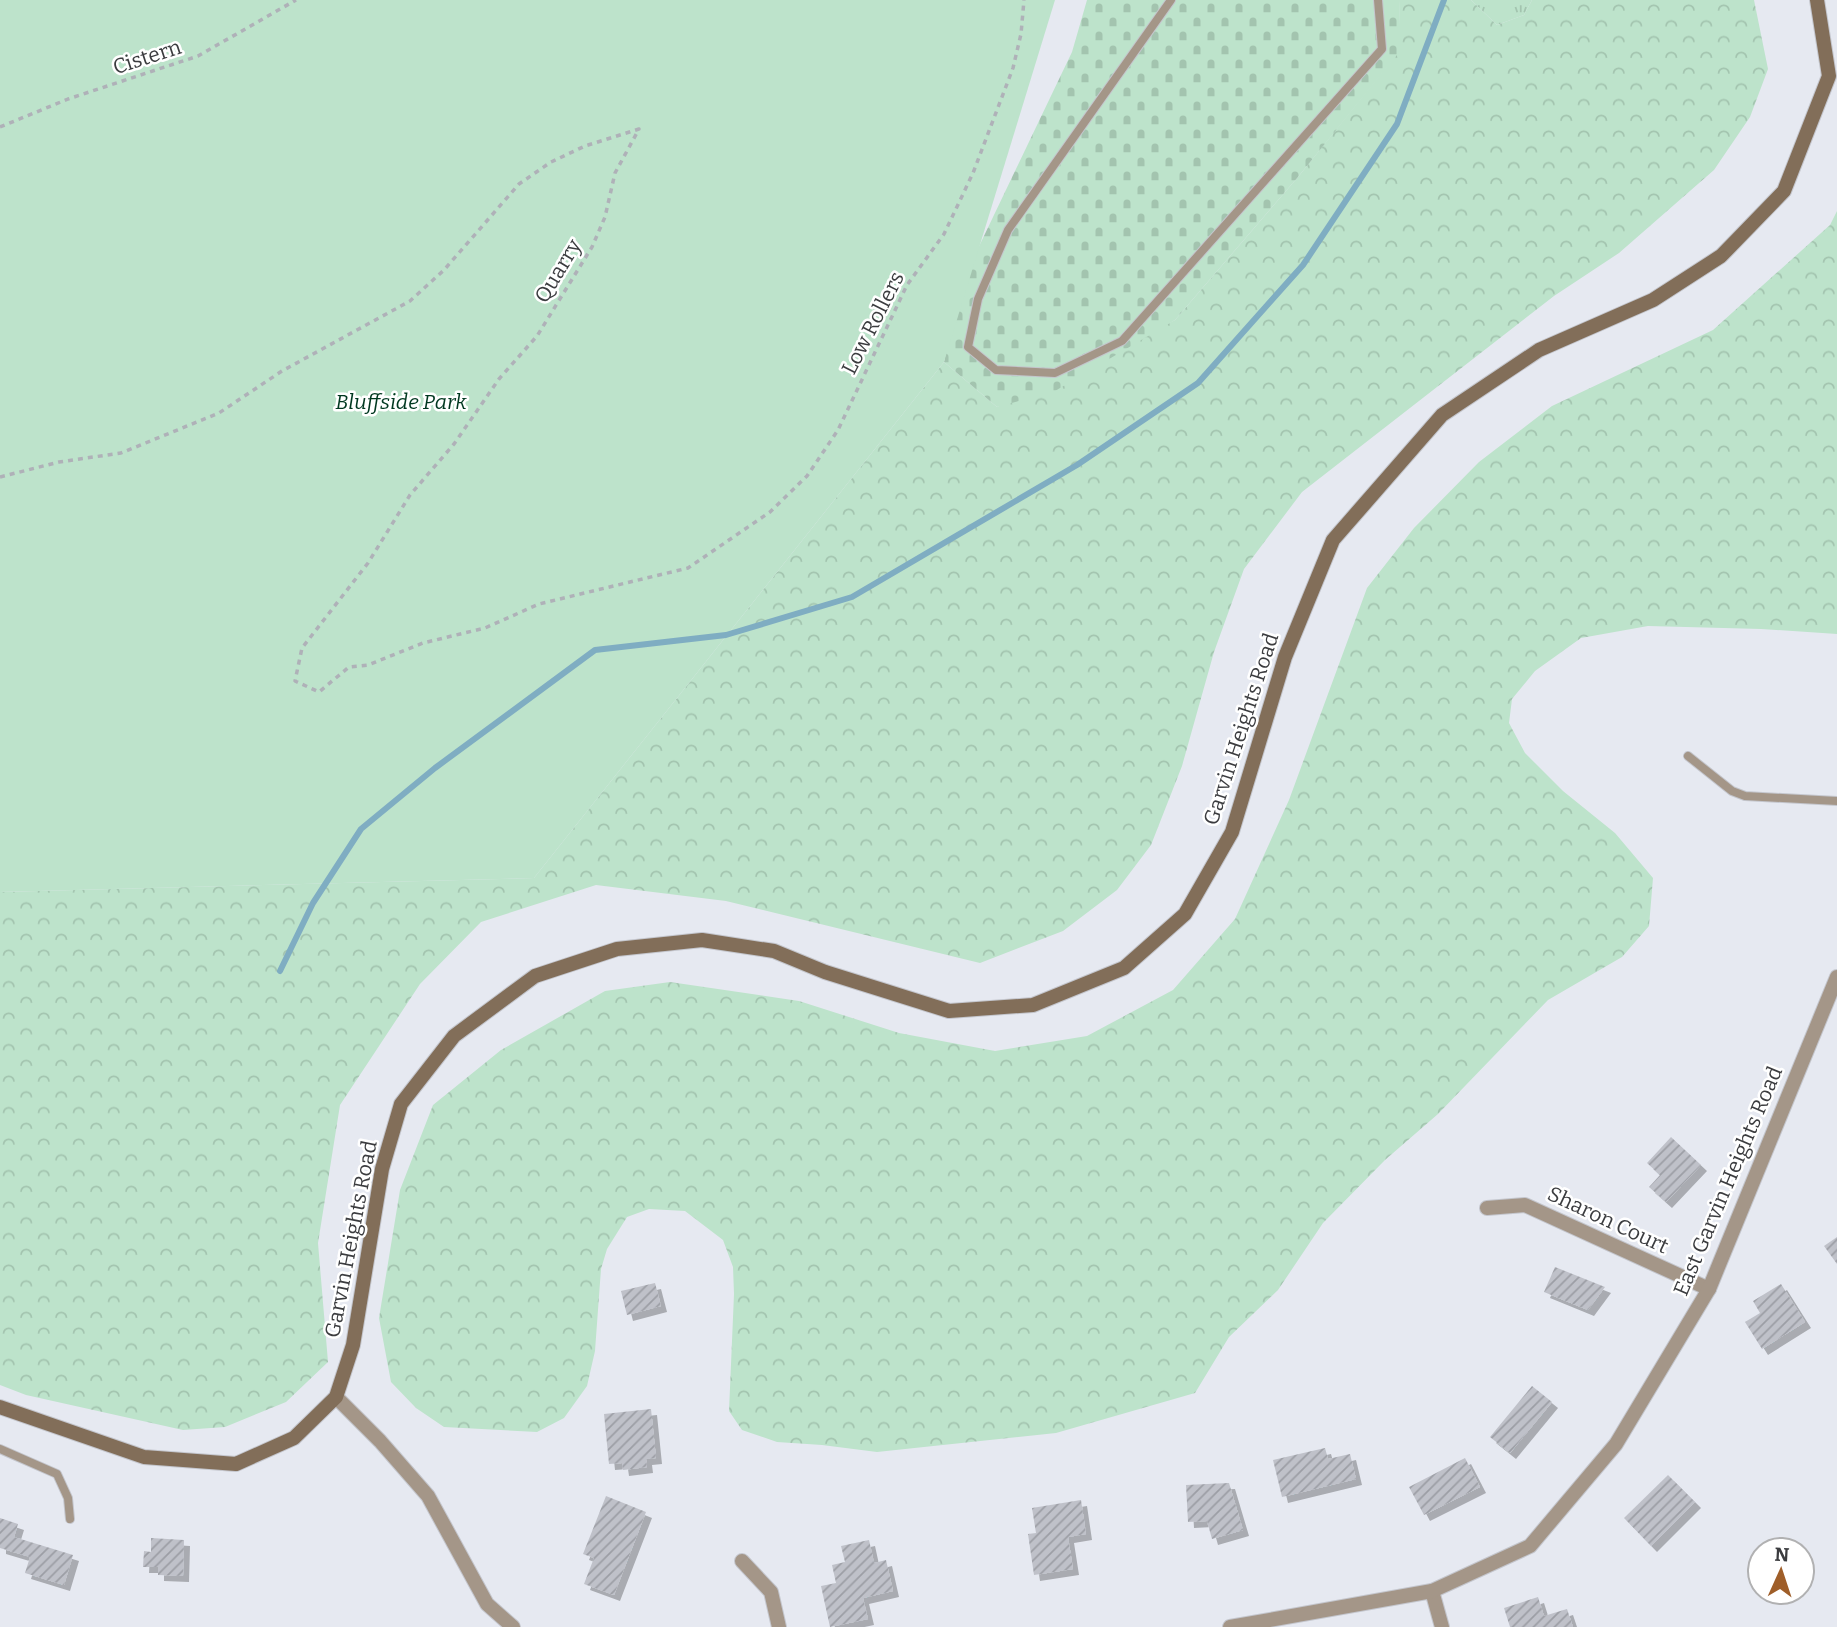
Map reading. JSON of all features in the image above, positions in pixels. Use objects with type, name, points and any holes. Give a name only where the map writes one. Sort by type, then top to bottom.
[{"type":"main road","name":"Garvin Heights Road","points":[[0,1406],[144,1457],[236,1464],[295,1438],[336,1397],[354,1345],[382,1169],[401,1104],[454,1036],[535,976],[617,949],[702,940],[774,951],[825,972],[949,1011],[1033,1005],[1124,968],[1185,914],[1232,832],[1285,657],[1333,540],[1442,415],[1539,350],[1653,300],[1721,256],[1784,191],[1829,76],[1817,0]]},
{"type":"street","name":"East Garvin Heights Road","points":[[1230,1627],[1432,1591],[1530,1546],[1616,1444],[1709,1289],[1837,977]]},
{"type":"street","name":"Sharon Court","points":[[1487,1208],[1525,1205],[1709,1289]]},
{"type":"street","points":[[336,1397],[380,1441],[428,1496],[487,1604],[513,1627]]},
{"type":"street","points":[[742,1561],[771,1592],[779,1627]]},
{"type":"street","points":[[1432,1591],[1441,1627]]},
{"type":"lane","points":[[1171,0],[1008,230],[978,299],[968,347],[996,370],[1055,373],[1122,341],[1382,49],[1378,0]]},
{"type":"lane","points":[[1688,757],[1732,791],[1745,796],[1837,801]]},
{"type":"lane","points":[[0,1449],[57,1474],[68,1498],[69,1520]]},
{"type":"path","name":"Cistern","points":[[0,127],[68,99],[198,56],[296,0]]},
{"type":"path","name":"Low Rollers","points":[[688,568],[770,512],[807,475],[838,430],[907,285],[944,234],[973,173],[1013,68],[1024,0]]},
{"type":"path","name":"Quarry","points":[[0,477],[59,462],[121,453],[219,413],[282,371],[410,300],[444,270],[519,184],[551,162],[585,146],[639,129],[615,173],[605,216],[585,258],[537,336],[499,379],[454,444],[410,495],[368,563],[302,648],[296,681],[319,692],[349,667],[368,665],[423,643],[485,628],[540,604],[688,568]]},
{"type":"green space","name":"Bluffside Park","points":[[0,0],[1055,0],[944,362],[534,878],[0,892]]},
{"type":"green space","points":[[1087,0],[1399,0],[1401,50],[1298,177],[1175,320],[1055,391],[997,407],[944,362],[961,284],[1072,52]]},
{"type":"green space","points":[[1399,0],[1471,0],[1497,25],[1524,15],[1532,0],[1754,0],[1768,69],[1750,117],[1714,170],[1619,253],[1554,296],[1302,492],[1244,569],[1214,652],[1182,766],[1151,845],[1117,890],[1063,931],[980,963],[726,901],[596,885],[481,922],[420,984],[340,1105],[318,1243],[328,1362],[286,1402],[225,1427],[183,1430],[26,1395],[0,1385],[0,892],[534,878],[944,362],[997,407],[1175,320],[1298,177],[1400,50]]},
{"type":"green space","points":[[1471,0],[1532,0],[1524,15],[1497,25]]},
{"type":"green space","points":[[1837,211],[1837,634],[1648,626],[1581,638],[1535,671],[1512,699],[1509,723],[1525,753],[1563,791],[1615,833],[1653,878],[1649,926],[1622,957],[1548,1000],[1438,1114],[1385,1160],[1323,1223],[1278,1290],[1229,1337],[1195,1393],[1056,1433],[877,1452],[777,1442],[742,1430],[729,1411],[734,1294],[733,1267],[723,1240],[685,1211],[649,1209],[627,1217],[607,1249],[601,1269],[595,1351],[587,1386],[564,1418],[537,1432],[444,1427],[416,1408],[391,1382],[379,1318],[400,1190],[433,1105],[501,1050],[605,991],[670,982],[799,1001],[899,1033],[995,1051],[1087,1036],[1173,990],[1235,919],[1289,800],[1367,588],[1414,528],[1479,462],[1552,406],[1713,330],[1830,225]]},
{"type":"building","points":[[1671,1137],[1701,1165],[1666,1202],[1649,1187],[1660,1175],[1647,1163]]},
{"type":"building","points":[[1837,1237],[1837,1264],[1824,1246]]},
{"type":"building","points":[[1555,1267],[1605,1287],[1588,1310],[1544,1292]]},
{"type":"building","points":[[655,1283],[661,1306],[627,1315],[621,1291]]},
{"type":"building","points":[[1781,1284],[1805,1322],[1762,1349],[1745,1322],[1760,1313],[1753,1301]]},
{"type":"building","points":[[1532,1386],[1552,1402],[1510,1453],[1490,1437]]},
{"type":"building","points":[[651,1409],[656,1458],[646,1459],[647,1467],[623,1470],[622,1463],[609,1464],[604,1414]]},
{"type":"building","points":[[1325,1448],[1328,1459],[1350,1454],[1356,1479],[1282,1497],[1273,1460]]},
{"type":"building","points":[[1465,1458],[1480,1487],[1424,1515],[1409,1487]]},
{"type":"building","points":[[1668,1475],[1695,1502],[1651,1546],[1624,1518]]},
{"type":"building","points":[[1229,1483],[1243,1530],[1212,1539],[1207,1521],[1188,1522],[1186,1485]]},
{"type":"building","points":[[606,1496],[646,1512],[614,1595],[584,1584],[594,1558],[583,1554]]},
{"type":"building","points":[[1081,1500],[1086,1534],[1068,1537],[1073,1569],[1034,1575],[1028,1534],[1036,1533],[1032,1508]]},
{"type":"building","points":[[0,1518],[18,1524],[14,1537],[73,1555],[64,1585],[25,1573],[30,1557],[0,1548]]},
{"type":"building","points":[[151,1538],[184,1540],[183,1576],[158,1575],[158,1567],[143,1567],[144,1551],[151,1552]]},
{"type":"building","points":[[869,1540],[874,1563],[886,1560],[893,1591],[863,1598],[868,1619],[830,1627],[821,1586],[836,1583],[832,1565],[845,1562],[841,1546]]},
{"type":"building","points":[[1538,1597],[1544,1616],[1567,1609],[1573,1627],[1510,1627],[1504,1608]]},
{"type":"waterway","points":[[280,971],[313,903],[361,829],[435,768],[595,650],[726,635],[852,597],[1077,465],[1198,383],[1303,265],[1397,124],[1444,0]]}]
